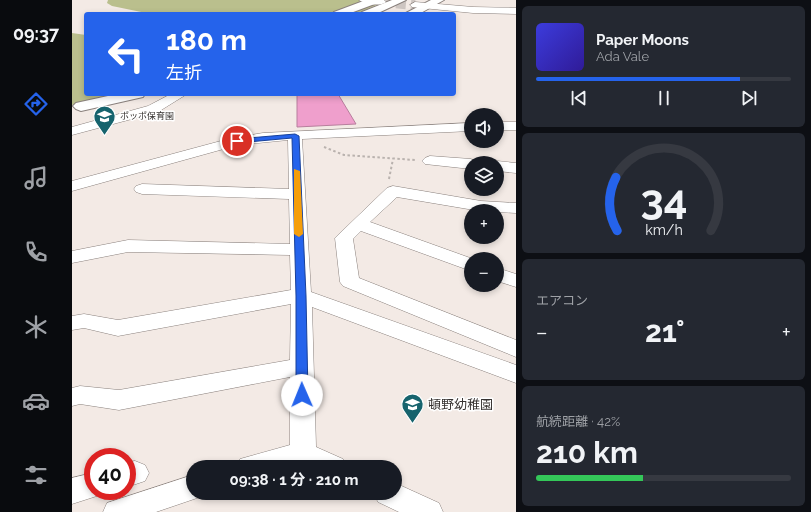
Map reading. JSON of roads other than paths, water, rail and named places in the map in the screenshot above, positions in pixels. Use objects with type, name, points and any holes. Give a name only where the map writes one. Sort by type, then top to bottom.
[{"type":"highway","points":[[371,12],[401,0]]},
{"type":"highway","points":[[343,12],[373,1]]},
{"type":"highway","points":[[389,12],[413,6],[435,7]]},
{"type":"highway","points":[[79,101],[90,96]]},
{"type":"highway","points":[[79,101],[112,96]]},
{"type":"highway","points":[[79,101],[121,96]]},
{"type":"street","points":[[435,7],[454,0]]},
{"type":"street","points":[[435,7],[516,11]]},
{"type":"street","points":[[72,131],[153,109],[177,96]]},
{"type":"street","points":[[504,126],[516,126]]},
{"type":"street","points":[[72,186],[230,142],[263,137],[464,127]]},
{"type":"street","points":[[295,136],[301,296],[303,453]]},
{"type":"street","points":[[430,161],[464,163]]},
{"type":"street","points":[[504,167],[516,168]]},
{"type":"street","points":[[142,189],[297,194]]},
{"type":"street","points":[[516,208],[481,206],[393,191],[344,238],[350,282],[516,349]]},
{"type":"street","points":[[358,224],[464,262]]},
{"type":"street","points":[[72,257],[128,246],[299,250]]},
{"type":"street","points":[[504,277],[516,281]]},
{"type":"street","points":[[72,323],[84,320],[118,328],[275,299],[301,296],[516,374]]},
{"type":"street","points":[[72,397],[80,395],[119,400],[302,366]]},
{"type":"street","points":[[276,460],[303,453],[318,460]]},
{"type":"street","points":[[72,491],[84,488]]},
{"type":"street","points":[[117,512],[186,489]]},
{"type":"street","points":[[402,500],[428,512]]},
{"type":"tunnel","points":[[381,2],[415,5]]},
{"type":"place","name":"ポッポ保育園","points":[[104,136]]},
{"type":"place","name":"頓野幼稚園","points":[[413,424]]}]
